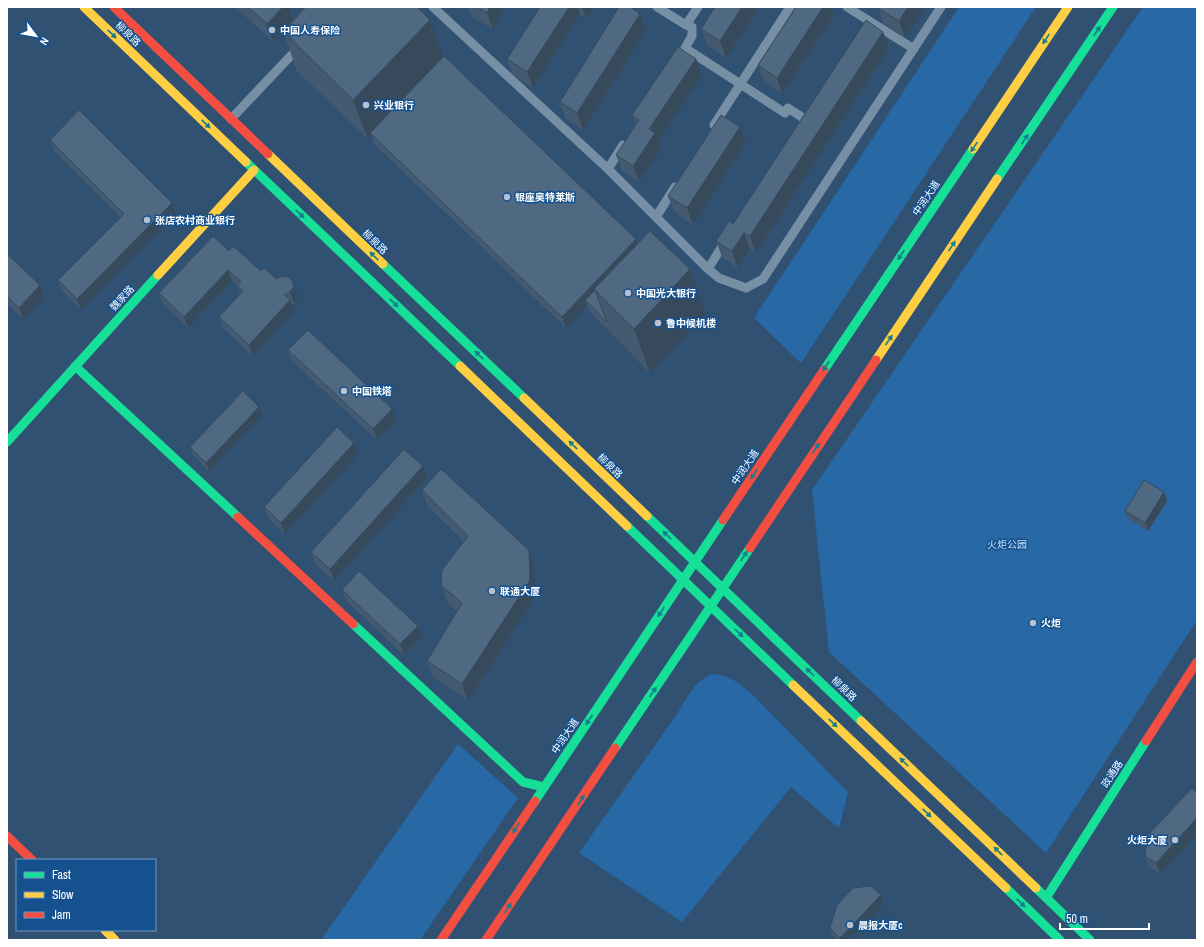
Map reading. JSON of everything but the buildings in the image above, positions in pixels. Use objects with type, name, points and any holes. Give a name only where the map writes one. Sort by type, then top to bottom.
[{"type":"main road","name":"柳泉路","points":[[85,7],[711,606],[1051,937],[1060,940]]},
{"type":"main road","name":"柳泉路","points":[[114,7],[1090,940]]},
{"type":"main road","name":"中润大道","points":[[441,940],[1068,7]]},
{"type":"main road","points":[[486,940],[1113,7]]},
{"type":"main road","name":"魏家路","points":[[7,442],[254,170]]},
{"type":"main road","points":[[75,366],[523,782],[544,787]]},
{"type":"main road","name":"政通路","points":[[1046,898],[1197,662]]},
{"type":"main road","points":[[7,836],[31,859]]},
{"type":"main road","points":[[106,931],[115,940]]},
{"type":"street","points":[[433,7],[608,169],[708,269],[719,278],[746,288],[763,279],[941,7]]},
{"type":"street","points":[[657,7],[692,28],[692,36],[683,51],[740,84],[785,113],[788,108],[811,122]]},
{"type":"street","points":[[686,25],[698,7]]},
{"type":"street","points":[[711,130],[790,7]]},
{"type":"street","points":[[847,7],[872,27],[914,49]]},
{"type":"street","points":[[231,118],[305,40]]},
{"type":"street","points":[[608,169],[629,135]]},
{"type":"street","points":[[656,217],[682,177]]},
{"type":"street","points":[[708,269],[732,230]]},
{"type":"green space","points":[[959,7],[1036,7],[801,363],[754,318]]},
{"type":"green space","name":"火炬公园","points":[[1143,7],[1197,7],[1197,620],[1046,853],[829,652],[812,490]]},
{"type":"green space","points":[[711,674],[723,676],[737,682],[751,693],[848,792],[839,828],[791,787],[682,922],[579,853],[677,714],[691,691],[695,686]]},
{"type":"green space","points":[[458,744],[518,798],[420,940],[321,940]]},
{"type":"traffic: fast","points":[[997,179],[1113,7]]},
{"type":"traffic: fast","points":[[824,370],[973,149]]},
{"type":"traffic: fast","points":[[246,162],[460,366]]},
{"type":"traffic: fast","points":[[383,264],[524,398]]},
{"type":"traffic: fast","points":[[7,442],[158,275]]},
{"type":"traffic: fast","points":[[75,366],[238,517]]},
{"type":"traffic: fast","points":[[647,516],[861,721]]},
{"type":"traffic: fast","points":[[535,801],[723,520]]},
{"type":"traffic: fast","points":[[627,526],[793,685]]},
{"type":"traffic: fast","points":[[615,748],[750,548]]},
{"type":"traffic: fast","points":[[353,624],[523,782],[544,787]]},
{"type":"traffic: fast","points":[[1046,898],[1146,741]]},
{"type":"traffic: fast","points":[[1006,888],[1060,940]]},
{"type":"traffic: fast","points":[[1036,888],[1090,940]]},
{"type":"traffic: slow","points":[[84,7],[246,162]]},
{"type":"traffic: slow","points":[[973,149],[1068,7]]},
{"type":"traffic: slow","points":[[268,154],[383,264]]},
{"type":"traffic: slow","points":[[158,275],[254,170]]},
{"type":"traffic: slow","points":[[876,360],[997,179]]},
{"type":"traffic: slow","points":[[460,366],[627,526]]},
{"type":"traffic: slow","points":[[524,398],[647,516]]},
{"type":"traffic: slow","points":[[793,685],[1006,888]]},
{"type":"traffic: slow","points":[[861,721],[1036,888]]},
{"type":"traffic: slow","points":[[106,931],[115,940]]},
{"type":"traffic: jam","points":[[114,7],[268,154]]},
{"type":"traffic: jam","points":[[750,548],[876,360]]},
{"type":"traffic: jam","points":[[723,520],[824,370]]},
{"type":"traffic: jam","points":[[238,517],[353,624]]},
{"type":"traffic: jam","points":[[1146,741],[1197,662]]},
{"type":"traffic: jam","points":[[486,940],[615,748]]},
{"type":"traffic: jam","points":[[441,940],[535,801]]},
{"type":"traffic: jam","points":[[7,836],[31,859]]},
{"type":"place","name":"中国人寿保险","points":[[272,30]]},
{"type":"place","name":"兴业银行","points":[[366,105]]},
{"type":"place","name":"银座奥特莱斯","points":[[507,197]]},
{"type":"place","name":"张店农村商业银行","points":[[147,220]]},
{"type":"place","name":"中国光大银行","points":[[628,293]]},
{"type":"place","name":"鲁中候机楼","points":[[658,323]]},
{"type":"place","name":"中国铁塔","points":[[344,391]]},
{"type":"place","name":"联通大厦","points":[[492,591]]},
{"type":"place","name":"火炬","points":[[1033,623]]},
{"type":"place","name":"火炬大厦","points":[[1175,840]]},
{"type":"place","name":"晨报大厦c","points":[[850,925]]}]
